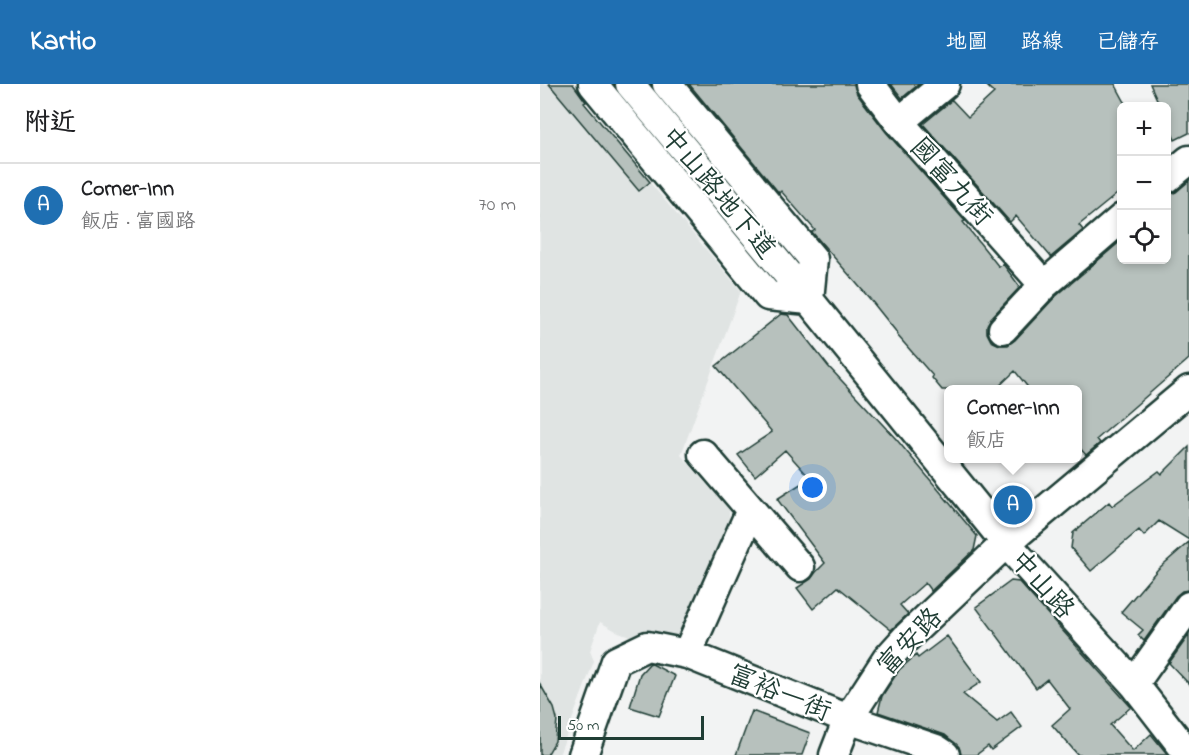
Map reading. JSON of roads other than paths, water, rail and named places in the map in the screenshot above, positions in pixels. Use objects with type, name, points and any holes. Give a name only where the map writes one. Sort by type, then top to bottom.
[{"type":"street","points":[[592,84],[768,296],[809,300],[813,259],[667,84]]},
{"type":"street","name":"中山路地下道","points":[[630,84],[809,300]]},
{"type":"street","name":"國富九街","points":[[870,84],[899,122],[1040,280]]},
{"type":"street","points":[[899,122],[945,84]]},
{"type":"street","points":[[1171,176],[1189,160]]},
{"type":"street","points":[[1004,329],[1040,280],[1117,222]]},
{"type":"street","name":"中山路","points":[[809,300],[1006,543],[1134,684],[1189,755]]},
{"type":"street","name":"富安路","points":[[834,755],[848,719],[887,659],[906,638],[1006,543],[1189,390]]},
{"type":"street","points":[[703,454],[800,567]]},
{"type":"street","points":[[687,654],[751,510]]},
{"type":"street","points":[[1134,684],[1189,606]]},
{"type":"street","name":"富裕一街","points":[[583,755],[616,661],[647,646],[687,654],[848,719],[936,749],[945,755]]},
{"type":"place","name":"Corner-Inn","points":[[1013,505]]}]
